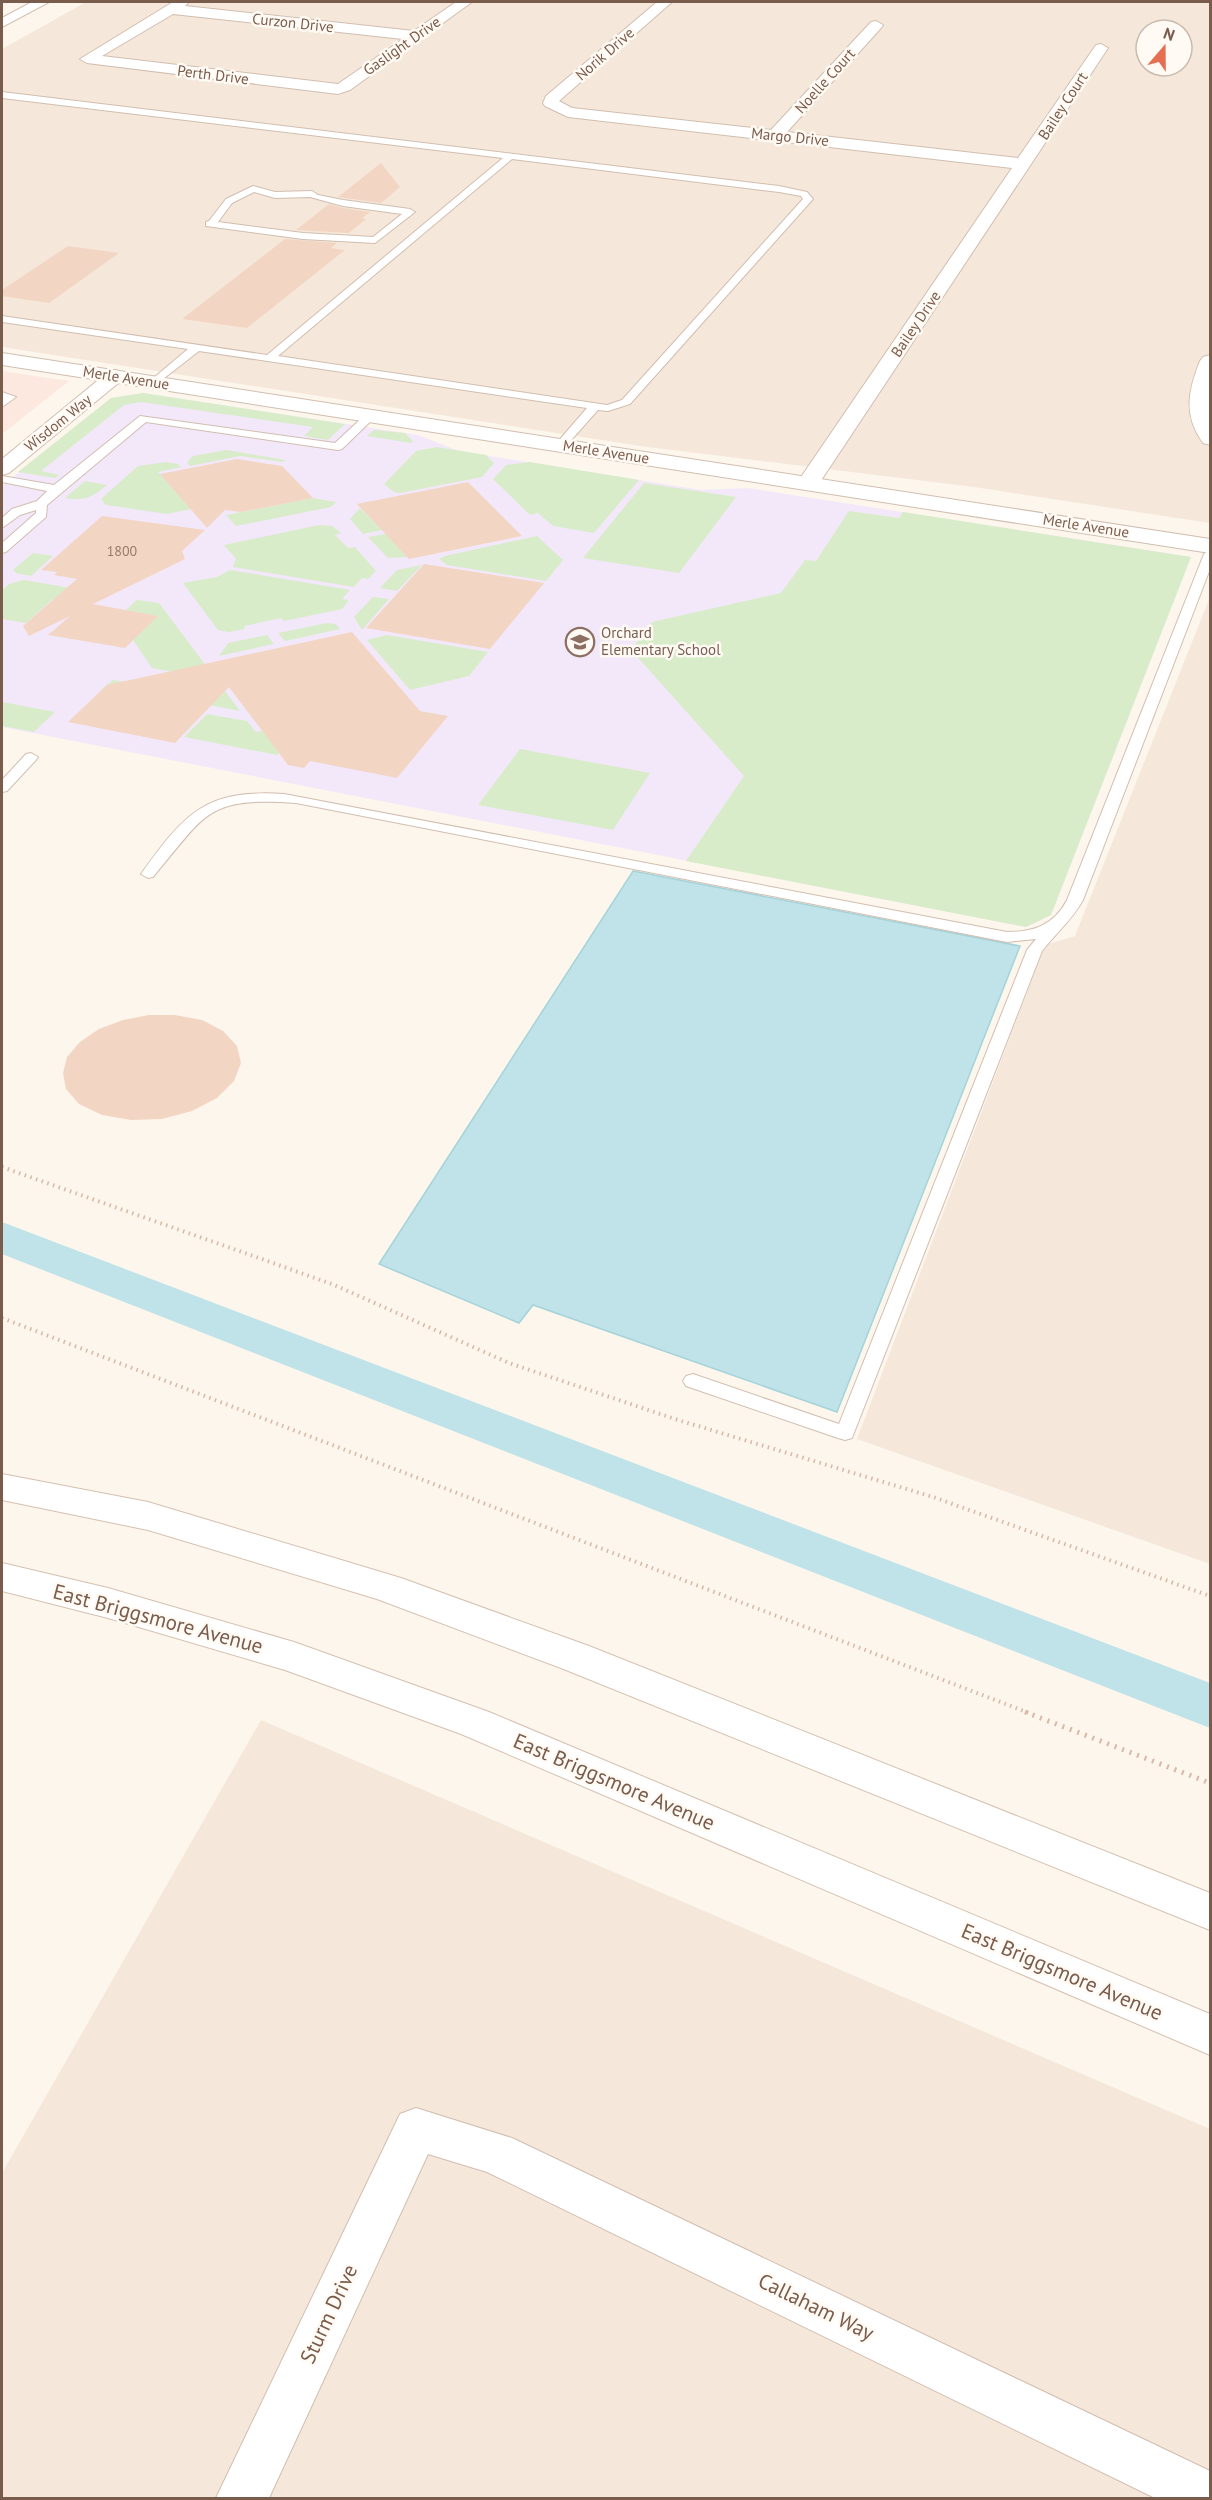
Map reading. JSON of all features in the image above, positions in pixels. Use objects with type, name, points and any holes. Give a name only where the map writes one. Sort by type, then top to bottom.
[{"type":"street","points":[[2,23],[42,2]]},
{"type":"street","points":[[169,9],[182,2]]},
{"type":"street","name":"Gaslight Drive","points":[[338,89],[345,87],[465,2]]},
{"type":"street","name":"Norik Drive","points":[[555,107],[551,103],[552,99],[666,2]]},
{"type":"street","name":"Curzon Drive","points":[[169,9],[417,36]]},
{"type":"street","name":"Perth Drive","points":[[169,9],[88,56],[87,59],[338,89]]},
{"type":"street","name":"Noelle Court","points":[[775,136],[876,26]]},
{"type":"street","name":"Bailey Court","points":[[1025,164],[1101,48]]},
{"type":"street","name":"Margo Drive","points":[[555,107],[577,113],[1025,164]]},
{"type":"street","name":"Bailey Drive","points":[[808,483],[1025,164]]},
{"type":"street","name":"Merle Avenue","points":[[2,359],[1210,546]]},
{"type":"street","points":[[1210,361],[1198,392],[1204,412],[1200,420],[1210,439]]},
{"type":"street","name":"Wisdom Way","points":[[2,469],[115,376]]},
{"type":"street","points":[[2,1487],[148,1516],[388,1588],[575,1657],[1210,1912]]},
{"type":"street","name":"East Briggsmore Avenue","points":[[2,1577],[119,1606],[294,1657],[475,1723],[1210,2035]]},
{"type":"street","name":"Sturm Drive","points":[[242,2499],[416,2129]]},
{"type":"street","name":"Callaham Way","points":[[416,2129],[496,2153],[1210,2499]]},
{"type":"lane","points":[[2,95],[779,189],[808,197],[808,200],[626,402],[608,408],[2,319]]},
{"type":"lane","points":[[270,358],[509,158]]},
{"type":"lane","points":[[253,189],[275,195],[312,194],[321,199],[410,212],[375,240],[370,240],[336,236],[303,236],[209,224],[213,223],[222,205],[253,189]]},
{"type":"lane","points":[[154,382],[197,347]]},
{"type":"lane","points":[[2,395],[11,397],[2,404]]},
{"type":"lane","points":[[561,445],[594,407]]},
{"type":"lane","points":[[2,524],[16,512],[40,504],[144,418],[338,447],[370,416]]},
{"type":"lane","points":[[2,479],[57,489]]},
{"type":"lane","points":[[2,549],[42,514],[40,504]]},
{"type":"lane","points":[[693,1381],[845,1433],[1035,950],[1065,916],[1075,900],[1210,554]]},
{"type":"lane","points":[[2,788],[31,757]]},
{"type":"lane","points":[[148,874],[200,813],[218,804],[241,798],[296,799],[1007,937],[1027,938],[1050,931]]},
{"type":"path","points":[[2,1167],[332,1284],[509,1363],[678,1420],[933,1497],[1210,1596]]},
{"type":"path","points":[[2,1318],[1210,1783]]},
{"type":"shaded area","points":[[86,2],[1210,2],[1210,523],[974,487],[647,447],[2,347],[2,49]]},
{"type":"shaded area","points":[[2,371],[69,381],[2,434]]},
{"type":"shaded area","name":"Orchard Elementary School","points":[[143,393],[418,435],[459,451],[701,490],[748,488],[1191,557],[1051,915],[1026,927],[2,727],[2,486],[111,398]]},
{"type":"shaded area","points":[[1210,597],[1210,1564],[857,1439],[1045,945],[1075,936]]},
{"type":"shaded area","points":[[261,1720],[1210,2129],[1210,2498],[2,2498],[2,2173]]},
{"type":"green space","points":[[143,393],[345,424],[328,440],[304,436],[313,427],[141,402],[124,405],[41,471],[59,475],[55,478],[18,472],[111,398]]},
{"type":"green space","points":[[374,430],[405,433],[413,441],[411,443],[367,436]]},
{"type":"green space","points":[[437,447],[486,455],[494,463],[482,477],[400,493],[394,492],[384,484],[416,451]]},
{"type":"green space","points":[[226,450],[286,460],[283,462],[240,456],[190,466],[187,462],[193,456]]},
{"type":"green space","points":[[166,462],[178,464],[181,467],[158,472],[191,509],[167,514],[106,505],[101,499],[138,466]]},
{"type":"green space","points":[[530,462],[639,480],[594,533],[553,526],[538,513],[530,515],[493,479],[506,465]]},
{"type":"green space","points":[[85,481],[107,485],[88,497],[65,498]]},
{"type":"green space","points":[[644,483],[736,497],[679,573],[583,558]]},
{"type":"green space","points":[[313,498],[336,502],[331,507],[236,526],[226,515]]},
{"type":"green space","points":[[360,508],[382,530],[363,534],[350,519]]},
{"type":"green space","points":[[849,511],[899,518],[903,512],[1191,557],[1051,915],[1026,927],[686,861],[744,776],[631,650],[652,622],[781,593],[805,560],[816,561]]},
{"type":"green space","points":[[319,525],[332,526],[341,533],[335,535],[348,548],[355,547],[376,571],[368,579],[362,578],[354,587],[233,567],[236,559],[224,545]]},
{"type":"green space","points":[[386,534],[407,557],[388,558],[368,537]]},
{"type":"green space","points":[[537,536],[563,560],[546,581],[447,565],[439,559],[445,556]]},
{"type":"green space","points":[[33,553],[53,556],[31,576],[16,573],[13,570]]},
{"type":"green space","points":[[422,565],[397,591],[380,588],[397,570]]},
{"type":"green space","points":[[230,570],[350,590],[342,599],[349,600],[342,609],[284,621],[281,618],[244,626],[245,629],[229,632],[218,630],[183,583],[217,577]]},
{"type":"green space","points":[[24,580],[94,592],[82,603],[53,599],[26,623],[2,619],[2,590],[9,584]]},
{"type":"green space","points":[[373,597],[389,599],[362,630],[354,617]]},
{"type":"green space","points":[[137,600],[159,603],[240,711],[131,690],[126,695],[101,690],[113,680],[168,690],[184,674],[152,668],[133,640],[157,616],[126,610]]},
{"type":"green space","points":[[327,623],[336,624],[340,629],[285,641],[278,633]]},
{"type":"green space","points":[[267,635],[274,644],[219,656],[228,643]]},
{"type":"green space","points":[[387,635],[488,652],[469,676],[410,690],[367,640]]},
{"type":"green space","points":[[2,702],[55,712],[34,732],[2,726]]},
{"type":"green space","points":[[207,714],[247,721],[256,732],[337,715],[302,728],[277,755],[184,737]]},
{"type":"green space","points":[[520,749],[650,773],[613,830],[478,805]]},
{"type":"water","points":[[633,871],[1020,946],[837,1412],[533,1305],[519,1323],[379,1264]]},
{"type":"building","points":[[381,163],[400,187],[381,203],[338,197]]},
{"type":"building","points":[[329,204],[370,212],[362,218],[366,219],[349,233],[296,230]]},
{"type":"building","points":[[285,239],[337,243],[331,248],[345,250],[247,328],[182,319]]},
{"type":"building","points":[[68,246],[119,253],[49,303],[2,296],[2,290]]},
{"type":"building","points":[[237,459],[282,466],[313,498],[241,512],[225,510],[207,528],[160,474]]},
{"type":"building","points":[[468,482],[522,536],[409,559],[357,504]]},
{"type":"building","points":[[102,516],[205,530],[182,551],[185,559],[93,604],[158,616],[125,648],[48,635],[70,616],[29,636],[23,626],[77,579],[54,575],[57,572],[41,570]]},
{"type":"building","points":[[424,564],[544,583],[490,649],[366,628]]},
{"type":"building","points":[[352,632],[420,711],[448,716],[397,778],[310,761],[304,768],[288,765],[229,687],[175,743],[68,722],[107,685]]},
{"type":"building","points":[[149,1015],[175,1015],[202,1020],[223,1031],[237,1046],[241,1063],[234,1081],[217,1098],[192,1111],[162,1119],[131,1120],[102,1115],[79,1104],[66,1089],[63,1073],[67,1057],[80,1042],[99,1029],[123,1020]]},
{"type":"waterway","points":[[2,1237],[1210,1706]]},
{"type":"place","name":"Orchard Elementary School","points":[[580,642]]}]
